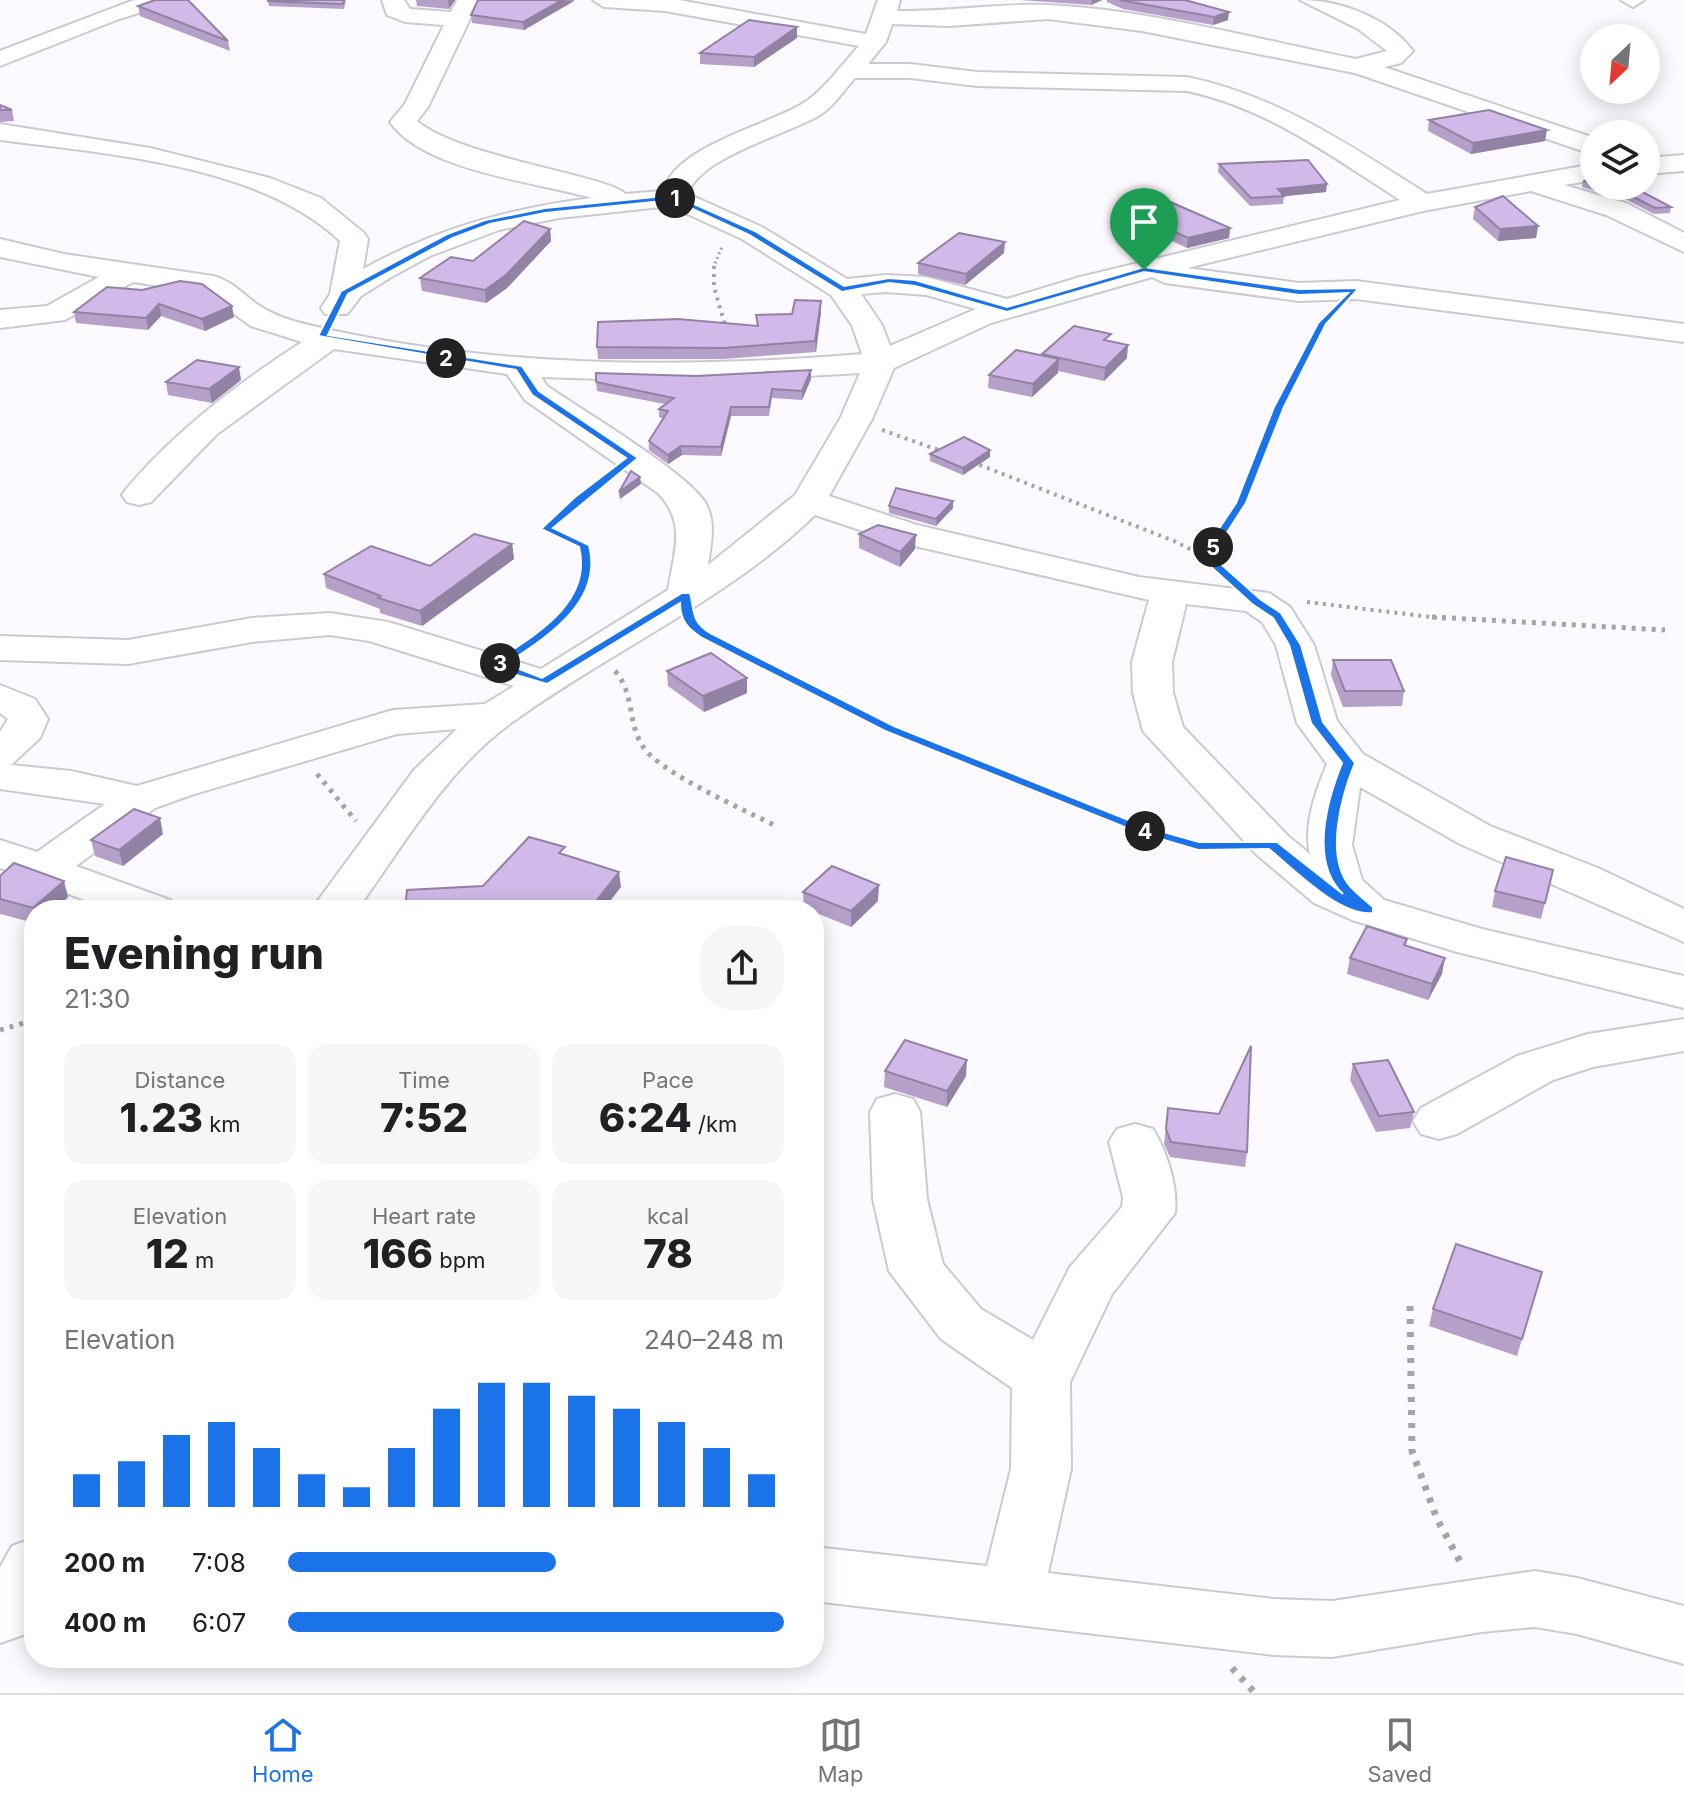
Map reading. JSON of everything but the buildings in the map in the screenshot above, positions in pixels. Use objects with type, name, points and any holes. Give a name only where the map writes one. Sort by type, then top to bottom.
[{"type":"street","points":[[393,0],[395,10],[405,15],[464,10]]},
{"type":"street","points":[[604,0],[883,20],[1072,13],[1358,66],[1580,142]]},
{"type":"street","points":[[0,59],[138,1]]},
{"type":"street","points":[[464,10],[416,107],[403,122],[412,133],[459,154],[633,202]]},
{"type":"street","points":[[1222,89],[1358,66],[1393,58],[1401,51],[1347,14],[1308,11]]},
{"type":"street","points":[[674,198],[680,177],[690,170],[814,108],[850,71],[883,20]]},
{"type":"street","points":[[1218,38],[1276,27]]},
{"type":"street","points":[[850,71],[910,71],[977,79],[1187,84],[1222,89],[1283,117],[1423,203]]},
{"type":"street","points":[[0,132],[109,148],[244,180],[297,197],[329,215],[354,239],[344,293],[326,337],[205,423],[175,451],[139,495]]},
{"type":"street","points":[[1660,165],[1684,163]]},
{"type":"street","points":[[0,248],[127,273],[213,285],[225,292],[241,310],[264,321],[326,337],[519,368],[659,375],[727,374],[881,362],[980,317],[1144,270],[1423,203],[1580,174]]},
{"type":"street","points":[[1527,183],[1616,209],[1684,244]]},
{"type":"street","points":[[341,900],[429,779],[459,746],[494,716],[543,682],[741,560],[809,501],[856,419],[881,362],[867,325],[842,289],[752,233],[674,198],[545,210],[488,222],[405,257],[344,293]]},
{"type":"street","points":[[1144,270],[1299,292],[1356,290],[1684,333]]},
{"type":"street","points":[[0,319],[54,314],[127,273]]},
{"type":"street","points":[[842,289],[889,281],[915,283],[1007,309]]},
{"type":"street","points":[[519,368],[536,393],[633,458],[670,486],[690,506],[695,527],[686,595]]},
{"type":"street","points":[[809,501],[906,533],[1170,592],[1254,599],[1277,615],[1295,645],[1317,723],[1348,763],[1475,835],[1582,878],[1684,927]]},
{"type":"street","points":[[1170,592],[1152,662],[1153,693],[1163,731],[1272,845],[1330,893],[1368,910],[1473,942],[1684,992]]},
{"type":"street","points":[[0,648],[128,652],[252,630],[330,624],[374,630],[497,665],[543,682]]},
{"type":"street","points":[[0,697],[21,708],[28,719],[26,729],[0,755]]},
{"type":"street","points":[[42,869],[140,799],[393,722],[433,717],[494,716]]},
{"type":"street","points":[[1348,763],[1336,793],[1330,845],[1341,885],[1368,910]]},
{"type":"street","points":[[0,776],[84,786],[140,799]]},
{"type":"street","points":[[0,853],[127,900]]},
{"type":"street","points":[[1439,1121],[1535,1068],[1588,1051],[1684,1035]]},
{"type":"street","points":[[895,1112],[900,1199],[917,1271],[935,1298],[961,1324],[1027,1365],[1041,1382]]},
{"type":"street","points":[[1011,1597],[1041,1469],[1041,1382],[1090,1282],[1140,1227],[1148,1213],[1150,1197],[1135,1142]]},
{"type":"street","points":[[824,1575],[1189,1620],[1332,1629],[1482,1604],[1535,1599],[1577,1606],[1684,1635]]},
{"type":"path","points":[[727,374],[728,336],[714,287],[718,252],[727,242],[752,233]]},
{"type":"path","points":[[1206,557],[1241,503],[1279,407],[1322,323],[1356,290]]},
{"type":"path","points":[[856,419],[1030,483],[1174,541],[1206,557],[1254,599],[1464,621],[1665,630]]},
{"type":"path","points":[[497,665],[557,625],[582,585],[588,563],[584,545],[546,529],[578,499],[633,458]]},
{"type":"path","points":[[686,595],[686,615],[693,627],[706,636],[889,729],[1141,830],[1198,846],[1272,845]]},
{"type":"path","points":[[587,655],[610,667],[629,687],[634,734],[639,747],[655,762],[774,825]]},
{"type":"path","points":[[297,750],[329,784],[347,813],[381,843]]},
{"type":"path","points":[[0,1030],[24,1023]]},
{"type":"path","points":[[1410,1306],[1412,1451],[1437,1519],[1482,1604]]},
{"type":"route","points":[[674,198],[752,233],[842,289],[889,281],[915,283],[1007,309],[1144,270],[1203,281],[1299,292],[1356,290],[1322,323],[1279,407],[1241,503],[1206,557],[1256,601],[1277,615],[1295,645],[1317,723],[1348,763],[1336,793],[1330,845],[1341,885],[1368,910],[1330,893],[1272,845],[1198,846],[1141,830],[889,729],[706,636],[693,627],[686,615],[686,595],[543,682],[497,665],[557,625],[573,604],[582,585],[588,563],[584,545],[546,529],[578,499],[633,458],[536,393],[519,368],[322,336],[344,293],[405,257],[450,236],[488,222],[545,210],[674,198]]}]
